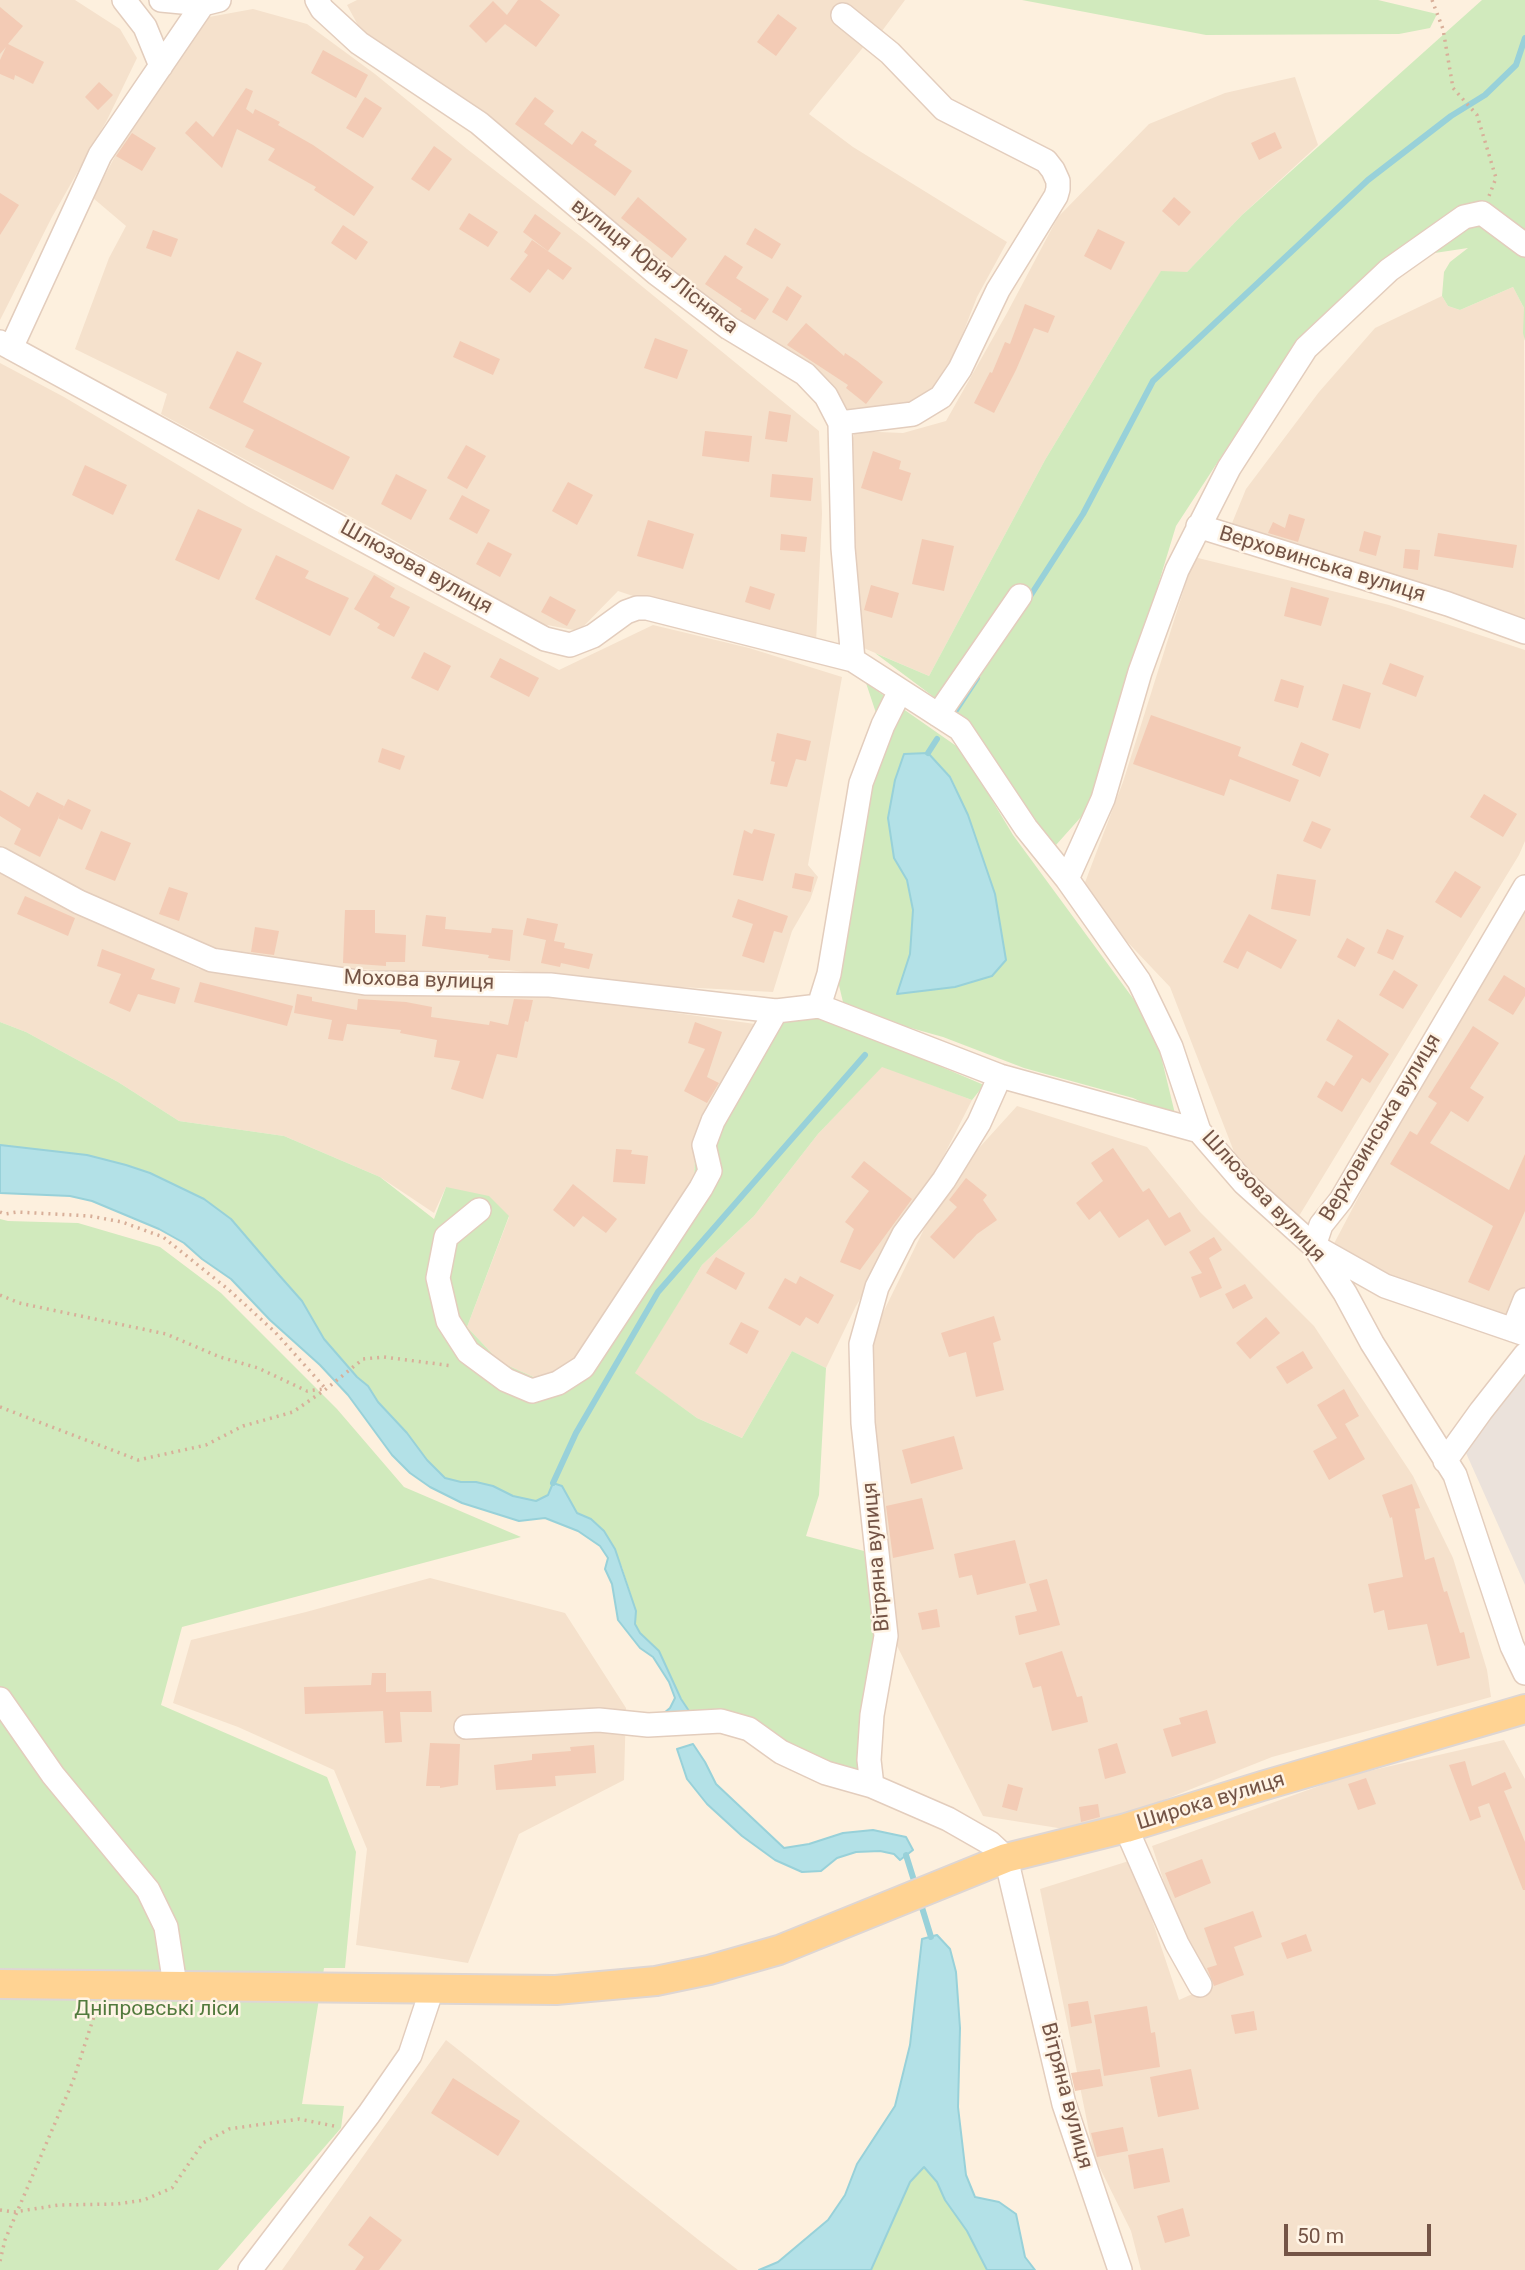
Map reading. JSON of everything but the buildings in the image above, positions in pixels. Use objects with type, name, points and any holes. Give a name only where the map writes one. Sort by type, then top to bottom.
[{"type":"main road","name":"Широка вулиця","points":[[0,1984],[556,1990],[656,1981],[709,1970],[779,1950],[1006,1858],[1126,1828],[1525,1709]]},
{"type":"street","points":[[124,0],[145,27],[161,66]]},
{"type":"street","points":[[161,0],[211,2]]},
{"type":"street","name":"вулиця Юрія Лісняка","points":[[317,0],[322,9],[359,43],[479,123],[656,273],[729,328],[806,374],[826,396],[840,423]]},
{"type":"street","points":[[6,345],[100,155],[161,66],[211,2]]},
{"type":"street","points":[[843,15],[890,53],[944,109],[1046,161],[1058,181],[1056,196],[998,290],[960,369],[941,397],[913,414],[840,423],[844,548],[853,660]]},
{"type":"street","points":[[1068,879],[1102,799],[1140,672],[1177,570],[1229,468],[1306,348],[1390,270],[1464,217],[1482,213],[1525,245]]},
{"type":"street","name":"Шлюзова вулиця","points":[[6,345],[556,643],[570,645],[581,641],[593,636],[626,612],[647,608],[853,660],[960,729],[1026,828],[1068,879],[1139,981],[1171,1047],[1199,1131],[1244,1183],[1314,1246],[1345,1293],[1371,1343],[1455,1475],[1512,1646],[1525,1673]]},
{"type":"street","name":"Верховинська вулиця","points":[[1198,526],[1448,604],[1525,632]]},
{"type":"street","points":[[938,715],[1020,596]]},
{"type":"street","points":[[900,691],[883,725],[861,783],[829,974],[819,1006],[1000,1076],[1199,1131]]},
{"type":"street","name":"Мохова вулиця","points":[[0,859],[79,902],[212,960],[365,983],[550,985],[776,1011],[819,1006]]},
{"type":"street","name":"Верховинська вулиця","points":[[1519,1332],[1385,1286],[1314,1246],[1321,1225],[1341,1200],[1525,887]]},
{"type":"street","points":[[479,1210],[446,1237],[438,1278],[448,1321],[468,1352],[506,1380],[532,1391],[558,1384],[583,1367],[701,1188],[710,1171],[704,1145],[713,1121],[776,1011]]},
{"type":"street","name":"Вітряна вулиця","points":[[872,1786],[869,1760],[872,1715],[886,1636],[863,1423],[861,1343],[877,1287],[904,1234],[944,1181],[979,1123],[1000,1076]]},
{"type":"street","points":[[1519,1332],[1525,1300]]},
{"type":"street","points":[[1446,1461],[1525,1354]]},
{"type":"street","points":[[0,1699],[52,1775],[148,1889],[166,1927],[175,1986]]},
{"type":"street","points":[[466,1727],[599,1720],[648,1725],[721,1721],[749,1729],[781,1752],[826,1773],[872,1786],[948,1819],[990,1843],[1006,1858]]},
{"type":"street","points":[[1126,1828],[1177,1944],[1200,1985]]},
{"type":"street","name":"Вітряна вулиця","points":[[1006,1858],[1064,2104],[1120,2270]]},
{"type":"street","points":[[250,2270],[369,2114],[410,2055],[432,1989]]},
{"type":"path","points":[[1432,0],[1443,29],[1453,88],[1476,115],[1496,178],[1482,213]]},
{"type":"path","points":[[0,1212],[90,1216],[122,1222],[163,1237],[221,1283],[275,1332],[326,1389]]},
{"type":"path","points":[[0,1295],[19,1303],[166,1334],[220,1357],[258,1368],[307,1391],[326,1389]]},
{"type":"path","points":[[0,1407],[138,1460],[206,1445],[243,1426],[293,1412],[363,1359],[384,1357],[453,1366]]},
{"type":"path","points":[[0,2261],[5,2240],[73,2081],[103,1985]]},
{"type":"path","points":[[0,2210],[17,2211],[59,2205],[117,2204],[144,2200],[172,2188],[203,2143],[229,2129],[299,2119],[341,2128]]},
{"type":"shaded area","points":[[0,0],[75,0],[120,29],[137,58],[107,120],[52,217],[0,320]]},
{"type":"shaded area","points":[[357,0],[905,0],[882,31],[843,9],[865,45],[809,114],[853,147],[1007,242],[977,297],[954,356],[927,397],[891,415],[857,414],[827,399],[366,40],[347,5]]},
{"type":"shaded area","points":[[253,9],[307,24],[375,74],[589,243],[819,431],[822,514],[816,643],[663,606],[618,591],[579,631],[542,624],[161,414],[167,394],[75,349],[109,258],[126,226],[93,198],[131,126],[201,23],[209,17]]},
{"type":"shaded area","points":[[1295,77],[1318,145],[1242,215],[1187,272],[1161,272],[1045,460],[929,676],[859,646],[850,449],[855,431],[903,433],[946,421],[1058,217],[1149,124],[1225,93]]},
{"type":"shaded area","points":[[1513,287],[1524,308],[1525,635],[1228,533],[1246,489],[1319,392],[1375,328],[1442,296],[1448,306],[1460,310]]},
{"type":"shaded area","points":[[0,363],[64,397],[247,506],[559,670],[653,625],[749,648],[842,677],[808,865],[818,877],[810,900],[792,931],[773,992],[624,984],[508,970],[396,971],[320,967],[214,951],[82,892],[0,848]]},
{"type":"shaded area","points":[[1194,557],[1389,605],[1525,650],[1525,841],[1299,1216],[1238,1162],[1170,987],[1081,893],[1123,782]]},
{"type":"shaded area","points":[[0,872],[72,910],[199,969],[361,991],[547,995],[755,1024],[707,1116],[695,1153],[694,1186],[637,1275],[565,1372],[538,1379],[500,1362],[467,1327],[509,1217],[446,1187],[434,1213],[380,1177],[284,1136],[179,1121],[118,1082],[26,1032],[0,1022]]},
{"type":"shaded area","points":[[1525,898],[1525,1323],[1328,1255],[1379,1158]]},
{"type":"shaded area","points":[[882,1066],[972,1100],[940,1163],[856,1306],[826,1368],[792,1351],[742,1438],[697,1418],[634,1373],[702,1265],[754,1216],[818,1134]]},
{"type":"shaded area","points":[[1017,1106],[1147,1147],[1200,1212],[1314,1326],[1413,1476],[1453,1558],[1487,1670],[1491,1697],[1272,1757],[1083,1832],[983,1816],[893,1638],[867,1401],[876,1327],[924,1229],[969,1159]]},
{"type":"shaded area","points":[[1525,1368],[1525,1585],[1462,1444]]},
{"type":"shaded area","points":[[430,1578],[565,1613],[626,1708],[624,1780],[519,1834],[468,1963],[356,1945],[367,1849],[334,1770],[238,1727],[173,1703],[191,1640]]},
{"type":"shaded area","points":[[1504,1740],[1525,1779],[1525,2270],[1141,2270],[1131,2231],[1094,2156],[1040,1889],[1132,1860],[1179,2000],[1208,1987],[1180,1930],[1152,1846],[1347,1776]]},
{"type":"shaded area","points":[[446,2040],[700,2241],[738,2270],[282,2270]]},
{"type":"green space","points":[[1022,0],[1378,0],[1437,14],[1430,28],[1399,34],[1206,35]]},
{"type":"green space","points":[[1482,0],[1525,0],[1525,341],[1524,308],[1513,287],[1460,310],[1448,306],[1442,296],[1444,272],[1450,262],[1468,248],[1388,260],[1294,345],[1176,526],[1094,796],[1081,817],[1056,845],[1044,832],[970,724],[875,653],[929,676],[1045,460],[1161,271],[1187,272],[1242,215]]},
{"type":"green space","points":[[866,683],[962,750],[1013,835],[1154,1027],[1176,1118],[1133,1098],[1024,1068],[943,1037],[868,1016],[843,1002],[837,977],[878,719]],"holes":[[[928,753],[951,777],[968,815],[995,894],[1006,960],[924,990],[897,994],[910,954],[913,910],[907,880]]]},
{"type":"green space","points":[[822,1016],[984,1085],[972,1100],[882,1067],[818,1134],[754,1216],[702,1265],[635,1373],[697,1418],[742,1438],[792,1351],[826,1368],[819,1495],[806,1536],[864,1551],[876,1634],[865,1745],[858,1773],[691,1714],[681,1699],[659,1651],[640,1633],[635,1624],[636,1611],[622,1567],[604,1531],[591,1519],[577,1513],[562,1486],[554,1483],[548,1495],[536,1501],[513,1496],[493,1486],[445,1478],[378,1402],[368,1386],[324,1339],[302,1301],[231,1219],[204,1199],[150,1173],[87,1155],[0,1145],[0,1022],[26,1032],[118,1082],[179,1121],[284,1136],[380,1177],[434,1219],[446,1187],[489,1196],[509,1216],[467,1327],[500,1362],[538,1379],[566,1372],[637,1275],[694,1187],[695,1153],[707,1116],[755,1024]]},
{"type":"green space","name":"Дніпровські ліси","points":[[0,1219],[78,1223],[160,1247],[221,1293],[337,1409],[404,1487],[521,1537],[182,1627],[161,1705],[327,1777],[356,1852],[345,1968],[324,1968],[302,2104],[344,2106],[341,2128],[218,2270],[0,2270]]},
{"type":"green space","points":[[924,2167],[937,2182],[945,2200],[967,2231],[987,2270],[871,2270],[910,2182]]},
{"type":"water","points":[[928,753],[950,777],[968,815],[995,894],[1006,960],[992,976],[955,987],[897,994],[910,954],[913,910],[907,880],[894,858],[888,818],[895,780],[904,754]]},
{"type":"water","points":[[0,1145],[87,1155],[126,1165],[150,1173],[204,1199],[231,1219],[302,1301],[324,1339],[368,1386],[378,1402],[445,1478],[493,1486],[513,1496],[536,1501],[548,1495],[553,1483],[562,1486],[577,1513],[591,1519],[604,1531],[615,1549],[636,1611],[635,1624],[640,1633],[659,1651],[681,1699],[691,1714],[664,1713],[675,1698],[669,1682],[653,1657],[640,1648],[618,1620],[612,1584],[605,1569],[608,1558],[600,1546],[578,1531],[545,1518],[519,1521],[462,1503],[430,1487],[410,1473],[392,1455],[348,1395],[231,1279],[184,1243],[159,1229],[92,1201],[70,1196],[0,1193]]},
{"type":"water","points":[[693,1744],[716,1784],[784,1848],[809,1844],[843,1833],[873,1830],[906,1837],[913,1850],[900,1860],[894,1854],[880,1851],[856,1852],[837,1858],[821,1871],[802,1872],[775,1860],[742,1836],[707,1804],[687,1779],[677,1749]]},
{"type":"water","points":[[937,1935],[950,1949],[956,1972],[960,2028],[958,2107],[966,2175],[975,2197],[999,2202],[1016,2214],[1025,2257],[1035,2270],[987,2270],[967,2231],[945,2200],[937,2182],[924,2167],[910,2182],[871,2270],[759,2270],[778,2262],[828,2220],[845,2195],[857,2164],[895,2106],[910,2045],[922,1939]]},
{"type":"waterway","points":[[1027,601],[1083,514],[1153,381],[1368,180],[1451,116],[1485,95],[1516,65],[1525,38]]},
{"type":"waterway","points":[[956,710],[977,678]]},
{"type":"waterway","points":[[928,753],[937,739]]},
{"type":"waterway","points":[[553,1483],[576,1433],[658,1292],[865,1055]]},
{"type":"waterway","points":[[906,1855],[916,1887]]},
{"type":"waterway","points":[[920,1901],[931,1937]]}]
